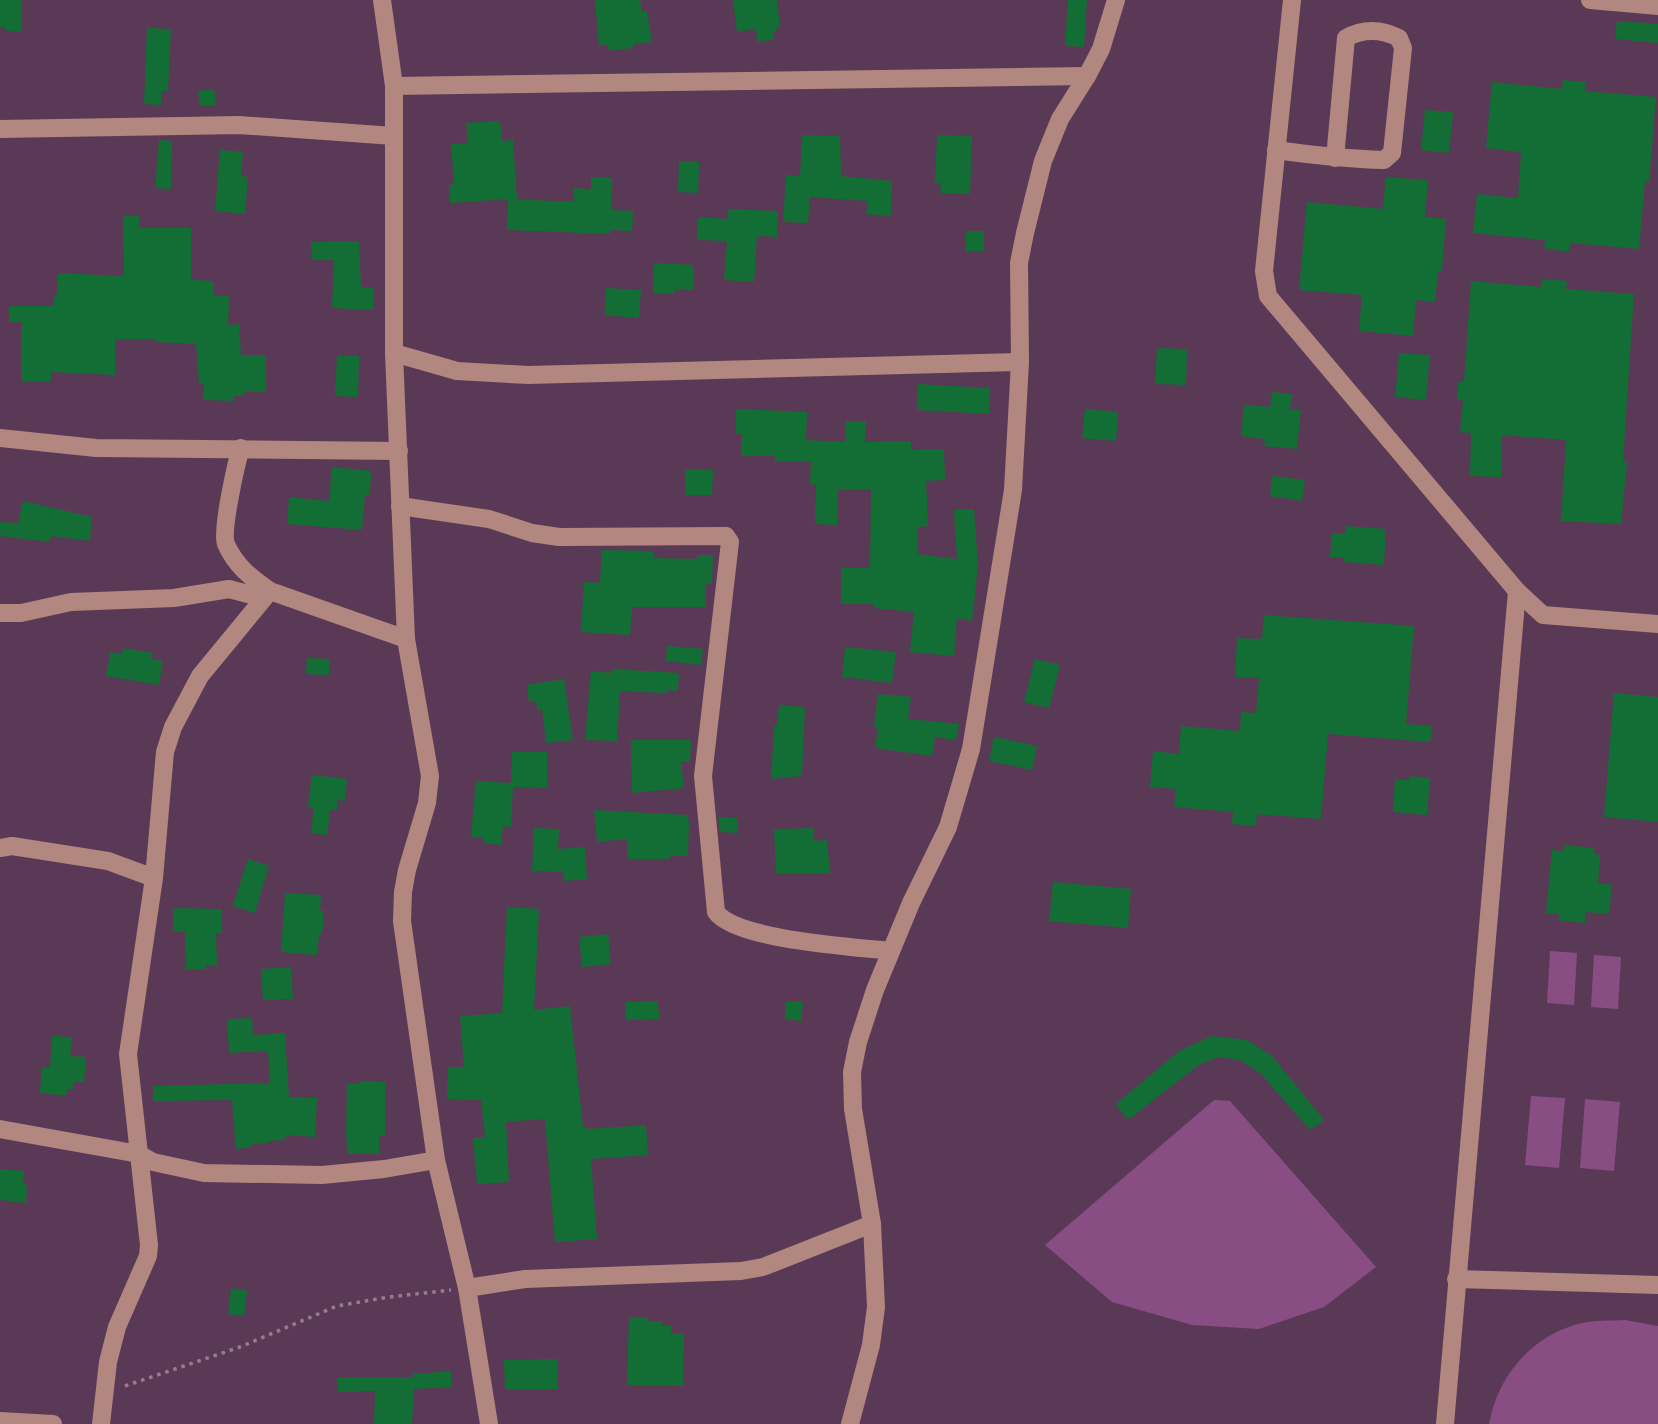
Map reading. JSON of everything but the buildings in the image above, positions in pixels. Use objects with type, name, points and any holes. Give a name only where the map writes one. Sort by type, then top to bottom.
[{"type":"street","points":[[382,0],[394,86],[394,353],[400,451],[405,639],[430,776],[427,803],[407,870],[402,920],[436,1160],[467,1288],[489,1424]]},
{"type":"street","points":[[850,1424],[871,1345],[876,1307],[872,1224],[853,1109],[852,1072],[866,1015],[911,902],[948,827],[971,749],[1013,490],[1020,362],[1019,263],[1043,161],[1060,119],[1101,49],[1116,0]]},
{"type":"street","points":[[1292,0],[1264,271],[1268,296],[1517,592],[1543,615],[1658,624]]},
{"type":"street","points":[[1590,0],[1658,6]]},
{"type":"street","points":[[1276,150],[1335,158],[1384,160],[1392,153],[1403,48],[1399,38],[1387,32],[1369,30],[1356,32],[1346,38],[1335,158]]},
{"type":"street","points":[[394,86],[1087,76]]},
{"type":"street","points":[[0,128],[239,125],[394,136]]},
{"type":"street","points":[[394,353],[457,371],[528,375],[1020,362]]},
{"type":"street","points":[[0,438],[96,448],[400,451]]},
{"type":"street","points":[[241,448],[225,541],[237,564],[266,594]]},
{"type":"street","points":[[400,506],[489,519],[532,533],[559,537],[726,536],[730,542],[703,776],[716,912],[720,917],[779,938],[891,951]]},
{"type":"street","points":[[0,613],[22,613],[71,602],[174,598],[229,589],[266,594],[405,639]]},
{"type":"street","points":[[1445,1424],[1517,592]]},
{"type":"street","points":[[101,1424],[108,1362],[117,1327],[148,1256],[128,1054],[154,878],[165,752],[173,727],[200,676],[266,594]]},
{"type":"street","points":[[0,848],[12,846],[108,861],[154,878]]},
{"type":"street","points":[[0,1129],[139,1154],[153,1162],[204,1173],[322,1175],[384,1169],[436,1160]]},
{"type":"street","points":[[467,1288],[525,1279],[741,1271],[763,1267],[872,1224]]},
{"type":"street","points":[[1457,1279],[1658,1285]]},
{"type":"street","points":[[0,1421],[53,1424]]},
{"type":"path","points":[[105,1392],[240,1347],[337,1306],[467,1288]]},
{"type":"shaded area","points":[[1550,951],[1577,953],[1574,1005],[1547,1003]]},
{"type":"shaded area","points":[[1594,955],[1621,957],[1618,1009],[1591,1007]]},
{"type":"shaded area","points":[[1531,1096],[1565,1098],[1559,1168],[1525,1165]]},
{"type":"shaded area","points":[[1585,1099],[1620,1102],[1614,1171],[1580,1168]]},
{"type":"shaded area","points":[[1214,1100],[1230,1101],[1376,1267],[1324,1307],[1259,1329],[1192,1325],[1112,1302],[1045,1245]]},
{"type":"shaded area","points":[[1625,1320],[1658,1326],[1658,1424],[1489,1424],[1500,1389],[1520,1360],[1533,1347],[1564,1329],[1582,1323]]}]
